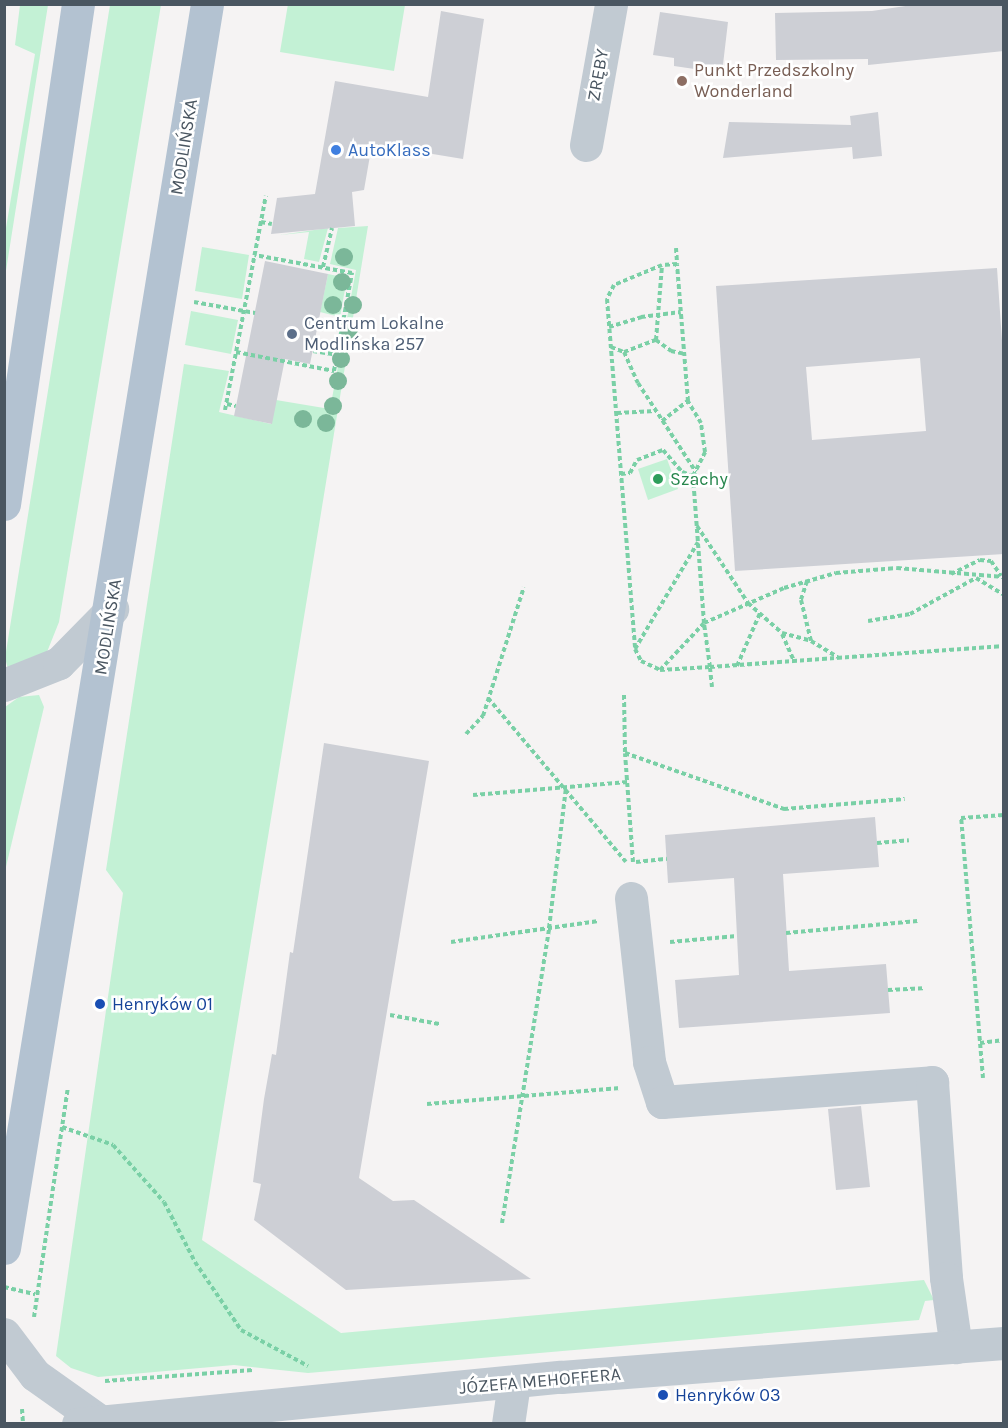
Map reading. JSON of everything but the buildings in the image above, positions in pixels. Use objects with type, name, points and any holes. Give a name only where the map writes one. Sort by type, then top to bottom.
[{"type":"main road","points":[[4,504],[78,4]]},
{"type":"main road","name":"MODLIŃSKA","points":[[4,1248],[112,609],[207,4]]},
{"type":"street","name":"ZRĘBY","points":[[586,145],[610,4]]},
{"type":"street","points":[[4,685],[58,663],[112,609]]},
{"type":"street","points":[[633,920],[649,1062],[662,1102],[932,1082],[946,1278],[956,1347]]},
{"type":"street","points":[[4,1334],[35,1375],[87,1421]]},
{"type":"street","name":"JÓZEFA MEHOFFERA","points":[[87,1421],[1004,1343]]},
{"type":"street","points":[[508,1424],[514,1383]]},
{"type":"path","points":[[225,410],[266,196]]},
{"type":"path","points":[[261,222],[272,224]]},
{"type":"path","points":[[323,267],[332,228]]},
{"type":"path","points":[[676,248],[688,400],[701,423],[705,452],[694,474]]},
{"type":"path","points":[[236,352],[334,371],[352,273],[255,255]]},
{"type":"path","points":[[677,264],[662,265],[614,285],[607,299],[635,649],[641,661],[660,670],[710,668],[1004,646]]},
{"type":"path","points":[[656,340],[662,265]]},
{"type":"path","points":[[184,301],[255,313]]},
{"type":"path","points":[[609,327],[658,314],[681,312]]},
{"type":"path","points":[[656,340],[671,351],[685,354]]},
{"type":"path","points":[[624,352],[656,340]]},
{"type":"path","points":[[611,347],[624,352],[694,474],[704,623],[712,687]]},
{"type":"path","points":[[313,351],[337,355]]},
{"type":"path","points":[[662,421],[688,400]]},
{"type":"path","points":[[226,404],[236,406]]},
{"type":"path","points":[[617,413],[656,411]]},
{"type":"path","points":[[621,474],[630,474],[637,460],[663,450],[682,472],[694,474]]},
{"type":"path","points":[[697,525],[748,603],[782,633],[811,641],[839,658]]},
{"type":"path","points":[[635,649],[698,541]]},
{"type":"path","points":[[950,575],[980,560],[991,561],[1003,577]]},
{"type":"path","points":[[660,670],[704,623],[748,603],[836,573],[897,568],[976,578],[1003,577]]},
{"type":"path","points":[[976,578],[1004,595]]},
{"type":"path","points":[[868,621],[910,614],[976,578]]},
{"type":"path","points":[[807,581],[801,600],[811,641]]},
{"type":"path","points":[[466,734],[483,716],[524,587]]},
{"type":"path","points":[[737,666],[759,613]]},
{"type":"path","points":[[782,633],[794,661]]},
{"type":"path","points":[[624,694],[625,753],[633,862]]},
{"type":"path","points":[[488,698],[566,787],[626,862]]},
{"type":"path","points":[[625,753],[784,809],[905,799]]},
{"type":"path","points":[[473,795],[627,782]]},
{"type":"path","points":[[502,1223],[549,928],[566,787]]},
{"type":"path","points":[[983,1078],[961,818],[1004,815]]},
{"type":"path","points":[[877,843],[909,840]]},
{"type":"path","points":[[451,942],[549,928],[633,920],[737,936]]},
{"type":"path","points":[[786,933],[917,921]]},
{"type":"path","points":[[888,990],[923,988]]},
{"type":"path","points":[[390,1015],[439,1024]]},
{"type":"path","points":[[980,1043],[1004,1040]]},
{"type":"path","points":[[427,1104],[657,1085]]},
{"type":"path","points":[[62,1127],[113,1145],[164,1202],[195,1262],[242,1330],[316,1372]]},
{"type":"path","points":[[4,1287],[35,1294]]},
{"type":"green space","points":[[288,4],[405,5],[394,71],[280,52]]},
{"type":"green space","points":[[20,5],[48,5],[5,277],[5,234],[35,54],[15,45]]},
{"type":"green space","points":[[110,5],[161,5],[59,622],[47,652],[8,669],[5,658]]},
{"type":"green space","points":[[368,226],[202,1240],[341,1333],[924,1280],[934,1300],[925,1301],[919,1320],[308,1373],[234,1365],[98,1377],[71,1368],[56,1356],[123,893],[106,870],[184,364],[229,371],[219,412],[271,424],[276,400],[330,409],[356,270],[330,264],[338,228]]},
{"type":"green space","points":[[328,228],[319,262],[304,259],[309,232],[280,235]]},
{"type":"green space","points":[[202,247],[249,255],[242,299],[195,291]]},
{"type":"green space","points":[[328,274],[347,278],[340,317],[320,312]]},
{"type":"green space","points":[[191,311],[238,320],[231,354],[185,345]]},
{"type":"green space","name":"Szachy","points":[[667,459],[678,489],[648,500],[638,469]]},
{"type":"green space","points":[[39,695],[44,707],[5,871],[5,707],[19,697]]},
{"type":"place","name":"Punkt Przedszkolny Wonderland","points":[[682,81]]},
{"type":"place","name":"AutoKlass","points":[[336,150]]},
{"type":"place","name":"Centrum Lokalne Modlińska 257","points":[[292,334]]},
{"type":"place","name":"Szachy","points":[[658,479]]},
{"type":"place","name":"Henryków 01","points":[[100,1004]]},
{"type":"place","name":"Henryków 03","points":[[663,1395]]}]
